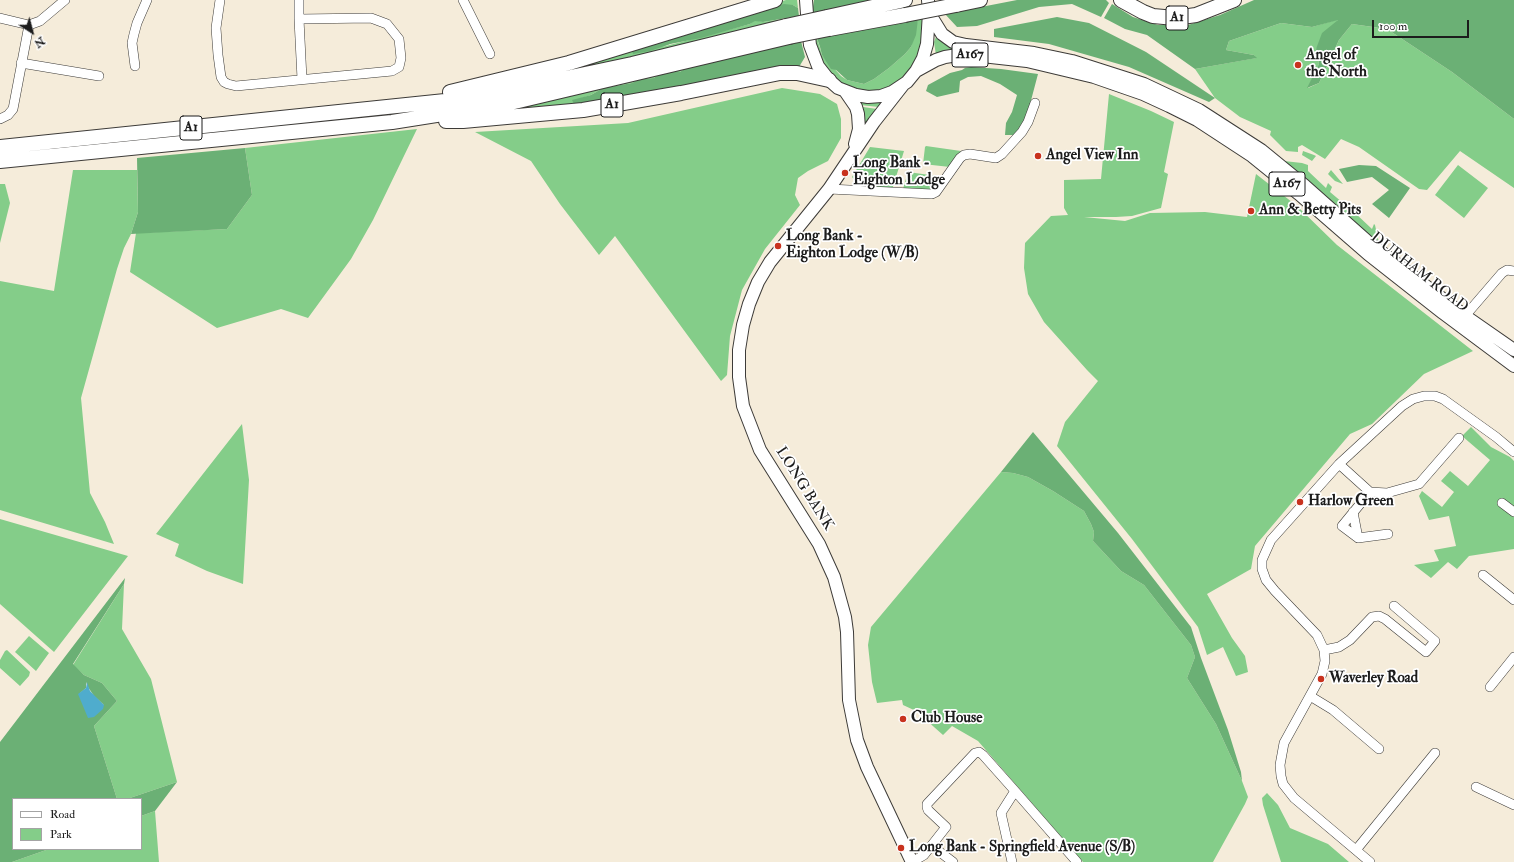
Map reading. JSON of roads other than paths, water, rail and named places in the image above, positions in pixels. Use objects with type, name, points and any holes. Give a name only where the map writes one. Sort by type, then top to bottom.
[{"type":"highway","name":"A1","points":[[383,109],[568,63],[775,0]]},
{"type":"highway","name":"A1","points":[[0,147],[383,109],[445,101],[500,92],[788,32],[828,23],[903,0]]},
{"type":"highway","name":"A1","points":[[828,23],[905,15],[980,0]]},
{"type":"highway","name":"A1","points":[[1121,0],[1143,12],[1164,18],[1175,18],[1196,15],[1234,0]]},
{"type":"highway","name":"A1","points":[[0,161],[392,122],[506,104],[788,32]]},
{"type":"highway","name":"A1","points":[[392,122],[463,120],[583,110],[681,93],[763,75],[789,72],[828,80]]},
{"type":"main road","name":"A167","points":[[806,0],[808,28],[812,51],[818,66],[828,80],[845,91],[856,95],[874,96],[892,92],[903,86],[916,71],[923,58],[927,44],[929,13],[928,0]]},
{"type":"main road","name":"DURHAM ROAD","points":[[929,13],[942,34],[953,42],[1034,53],[1072,61],[1144,84],[1199,110],[1261,150],[1368,241],[1465,316],[1514,350]]},
{"type":"main road","name":"DURHAM ROAD","points":[[916,71],[930,62],[964,54],[1027,61],[1094,77],[1143,94],[1197,120],[1252,156],[1368,254],[1514,366]]},
{"type":"main road","name":"LONG BANK","points":[[903,86],[882,110],[829,189],[770,262],[758,282],[743,326],[739,350],[739,377],[744,406],[760,450],[819,544],[834,577],[845,617],[849,700],[857,740],[867,767],[912,862]]},
{"type":"main road","name":"LONG BANK","points":[[845,91],[854,103],[858,114],[859,129],[853,153]]},
{"type":"street","points":[[0,18],[29,25],[40,21],[65,0]]},
{"type":"street","points":[[135,66],[132,43],[137,23],[147,0]]},
{"type":"street","points":[[220,0],[216,28],[221,77],[224,82],[228,84],[236,86],[392,71],[399,67],[401,58],[399,39],[387,24],[371,18],[299,19]]},
{"type":"street","points":[[299,0],[302,79]]},
{"type":"street","points":[[463,0],[490,54]]},
{"type":"street","points":[[0,119],[8,115],[13,109],[29,25]]},
{"type":"street","points":[[21,63],[99,76]]},
{"type":"street","points":[[829,189],[932,194],[936,192],[960,158],[964,155],[970,154],[996,158],[1002,154],[1022,132],[1028,122],[1035,103]]},
{"type":"street","points":[[1465,316],[1502,273],[1507,270],[1514,271]]},
{"type":"street","points":[[1370,862],[1294,798],[1283,784],[1280,757],[1284,743],[1322,674],[1325,661],[1324,650],[1317,635],[1275,592],[1266,580],[1262,569],[1262,560],[1271,540],[1339,464],[1402,406],[1413,399],[1424,396],[1435,396],[1443,399],[1496,437],[1514,452]]},
{"type":"street","points":[[1339,464],[1370,492],[1387,492],[1419,484],[1459,438]]},
{"type":"street","points":[[1370,492],[1342,526],[1358,538],[1388,534]]},
{"type":"street","points":[[1502,503],[1514,512]]},
{"type":"street","points":[[1353,512],[1358,538]]},
{"type":"street","points":[[1483,575],[1514,600]]},
{"type":"street","points":[[1324,650],[1339,647],[1350,640],[1372,616],[1379,616],[1385,619],[1426,652],[1435,641],[1394,606]]},
{"type":"street","points":[[1490,688],[1514,657]]},
{"type":"street","points":[[1310,696],[1333,710],[1366,737],[1378,749]]},
{"type":"street","points":[[912,862],[924,855],[946,827],[928,810],[927,804],[975,753],[979,752],[1015,790],[1077,862]]},
{"type":"street","points":[[1356,850],[1435,753]]},
{"type":"street","points":[[1476,787],[1514,805]]},
{"type":"street","points":[[1012,862],[1001,813],[1015,790]]},
{"type":"street","points":[[932,846],[953,862]]},
{"type":"water","points":[[87,682],[90,691],[104,705],[103,709],[94,717],[88,718],[78,694],[86,688]]},
{"type":"place","name":"Angel of the North","points":[[1298,65]]},
{"type":"place","name":"Angel View Inn","points":[[1038,156]]},
{"type":"place","name":"Long Bank - Eighton Lodge","points":[[845,173]]},
{"type":"place","name":"Ann & Betty Pits","points":[[1251,211]]},
{"type":"place","name":"Long Bank - Eighton Lodge (W/B)","points":[[778,246]]},
{"type":"place","name":"Harlow Green","points":[[1300,502]]},
{"type":"place","name":"Waverley Road","points":[[1321,679]]},
{"type":"place","name":"Club House","points":[[903,719]]},
{"type":"place","name":"Long Bank - Springfield Avenue (S/B)","points":[[901,848]]}]
